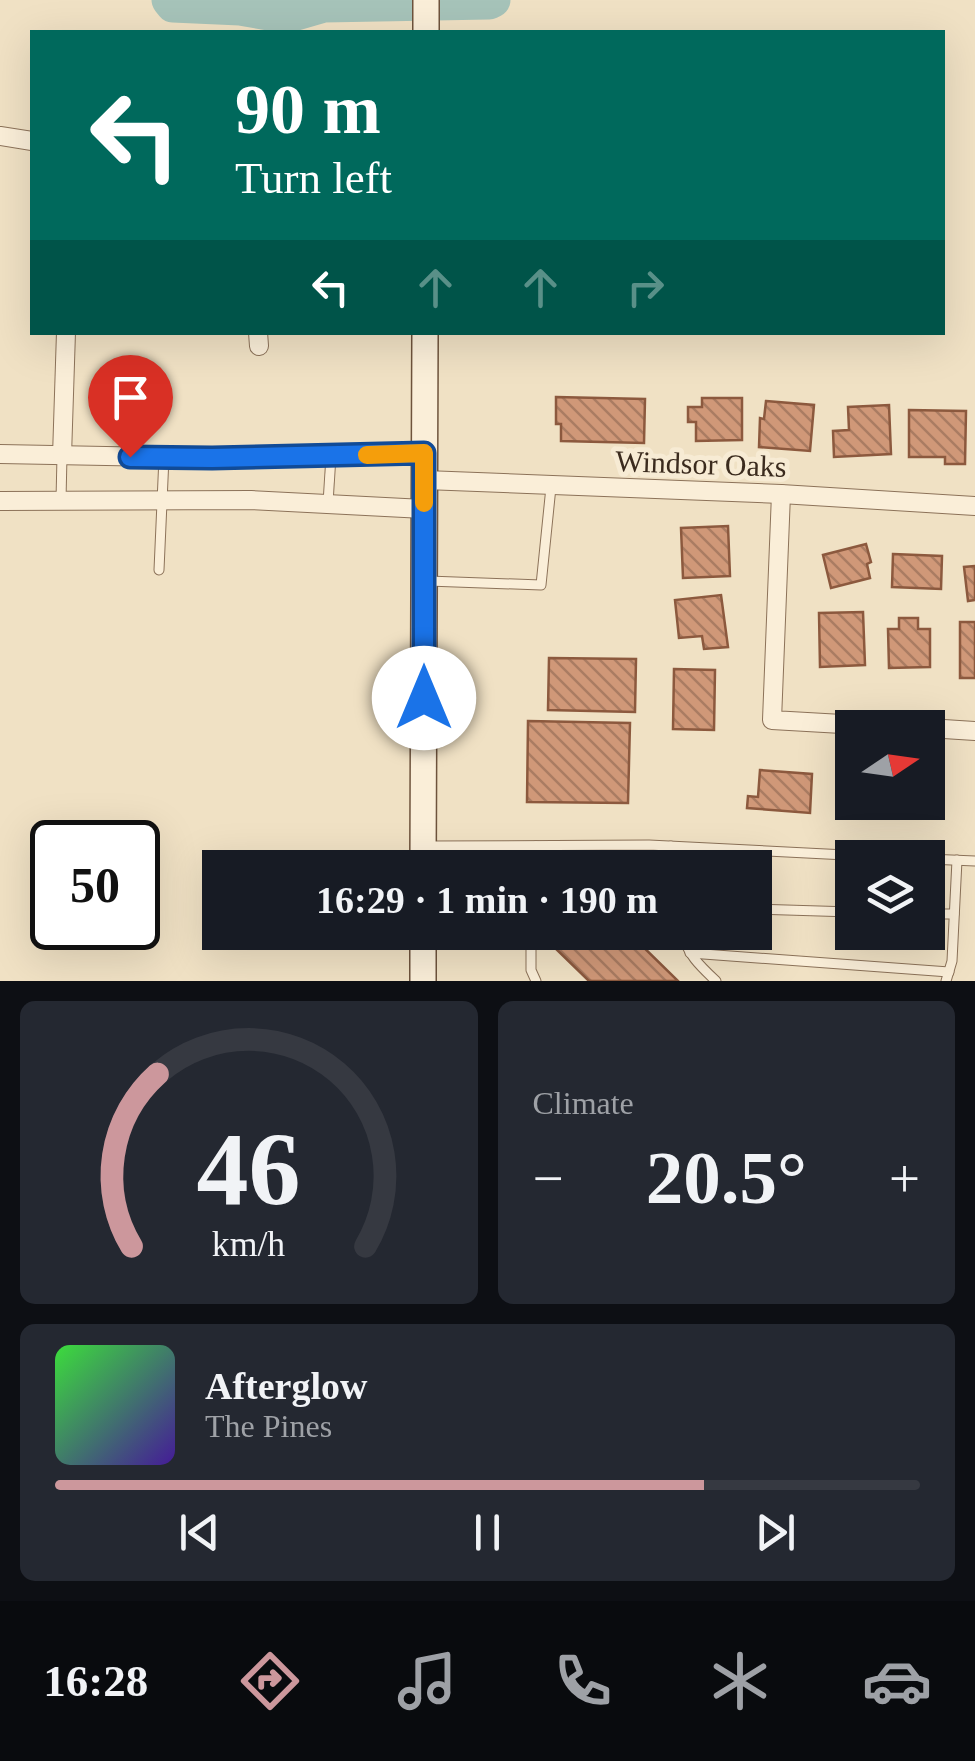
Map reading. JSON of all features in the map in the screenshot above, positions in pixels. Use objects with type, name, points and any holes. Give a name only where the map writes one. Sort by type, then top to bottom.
[{"type":"main road","points":[[426,0],[426,30]]},
{"type":"main road","points":[[424,850],[425,335]]},
{"type":"main road","points":[[423,950],[423,981]]},
{"type":"street","points":[[0,136],[30,141]]},
{"type":"street","points":[[62,456],[66,335]]},
{"type":"street","points":[[0,454],[164,457],[424,453]]},
{"type":"street","name":"Windsor Oaks","points":[[425,480],[975,506]]},
{"type":"street","points":[[781,494],[772,720],[835,724]]},
{"type":"street","points":[[0,501],[250,500],[424,509]]},
{"type":"street","points":[[945,729],[975,731]]},
{"type":"lane","points":[[62,456],[62,500]]},
{"type":"lane","points":[[328,504],[330,456]]},
{"type":"lane","points":[[159,570],[164,457]]},
{"type":"lane","points":[[424,581],[541,586],[551,486]]},
{"type":"lane","points":[[536,846],[536,850]]},
{"type":"lane","points":[[495,850],[536,846],[670,846],[835,854]]},
{"type":"lane","points":[[670,846],[671,850]]},
{"type":"lane","points":[[945,859],[975,861]]},
{"type":"lane","points":[[690,953],[947,976],[952,961],[956,860]]},
{"type":"lane","points":[[772,910],[835,911]]},
{"type":"lane","points":[[945,914],[954,914]]},
{"type":"lane","points":[[531,950],[530,970],[536,981]]},
{"type":"lane","points":[[689,950],[716,981]]},
{"type":"building","points":[[556,397],[645,399],[644,443],[561,441],[561,424],[556,424]]},
{"type":"building","points":[[702,398],[742,398],[742,440],[696,441],[696,422],[688,422],[688,407],[702,407]]},
{"type":"building","points":[[766,401],[814,405],[810,451],[759,447],[760,418],[764,419]]},
{"type":"building","points":[[889,405],[891,454],[834,457],[833,431],[849,430],[848,407]]},
{"type":"building","points":[[909,410],[966,411],[965,464],[945,464],[945,457],[909,457]]},
{"type":"building","points":[[728,526],[730,576],[683,578],[681,528]]},
{"type":"building","points":[[866,544],[870,578],[831,588],[823,555]]},
{"type":"building","points":[[893,554],[942,556],[941,589],[892,587]]},
{"type":"building","points":[[975,566],[975,600],[968,601],[964,567]]},
{"type":"building","points":[[721,595],[728,647],[704,649],[702,636],[679,638],[675,600]]},
{"type":"building","points":[[863,612],[865,665],[820,667],[819,613]]},
{"type":"building","points":[[899,618],[918,618],[918,629],[930,629],[930,667],[889,668],[888,629],[899,629]]},
{"type":"building","points":[[960,622],[975,622],[975,678],[960,678]]},
{"type":"building","points":[[549,658],[636,659],[635,712],[548,710]]},
{"type":"building","points":[[674,669],[715,670],[714,730],[673,729]]},
{"type":"building","points":[[528,721],[630,723],[628,803],[527,802]]},
{"type":"building","points":[[760,770],[812,774],[810,813],[747,808],[748,796],[758,797]]},
{"type":"building","points":[[557,950],[646,950],[678,981],[589,981]]},
{"type":"waterway","points":[[169,0],[173,5],[240,8],[286,16],[324,5],[493,0]]},
{"type":"slow traffic","points":[[367,455],[424,453],[424,503]]},
{"type":"route","points":[[130,457],[424,453],[424,698]]}]
